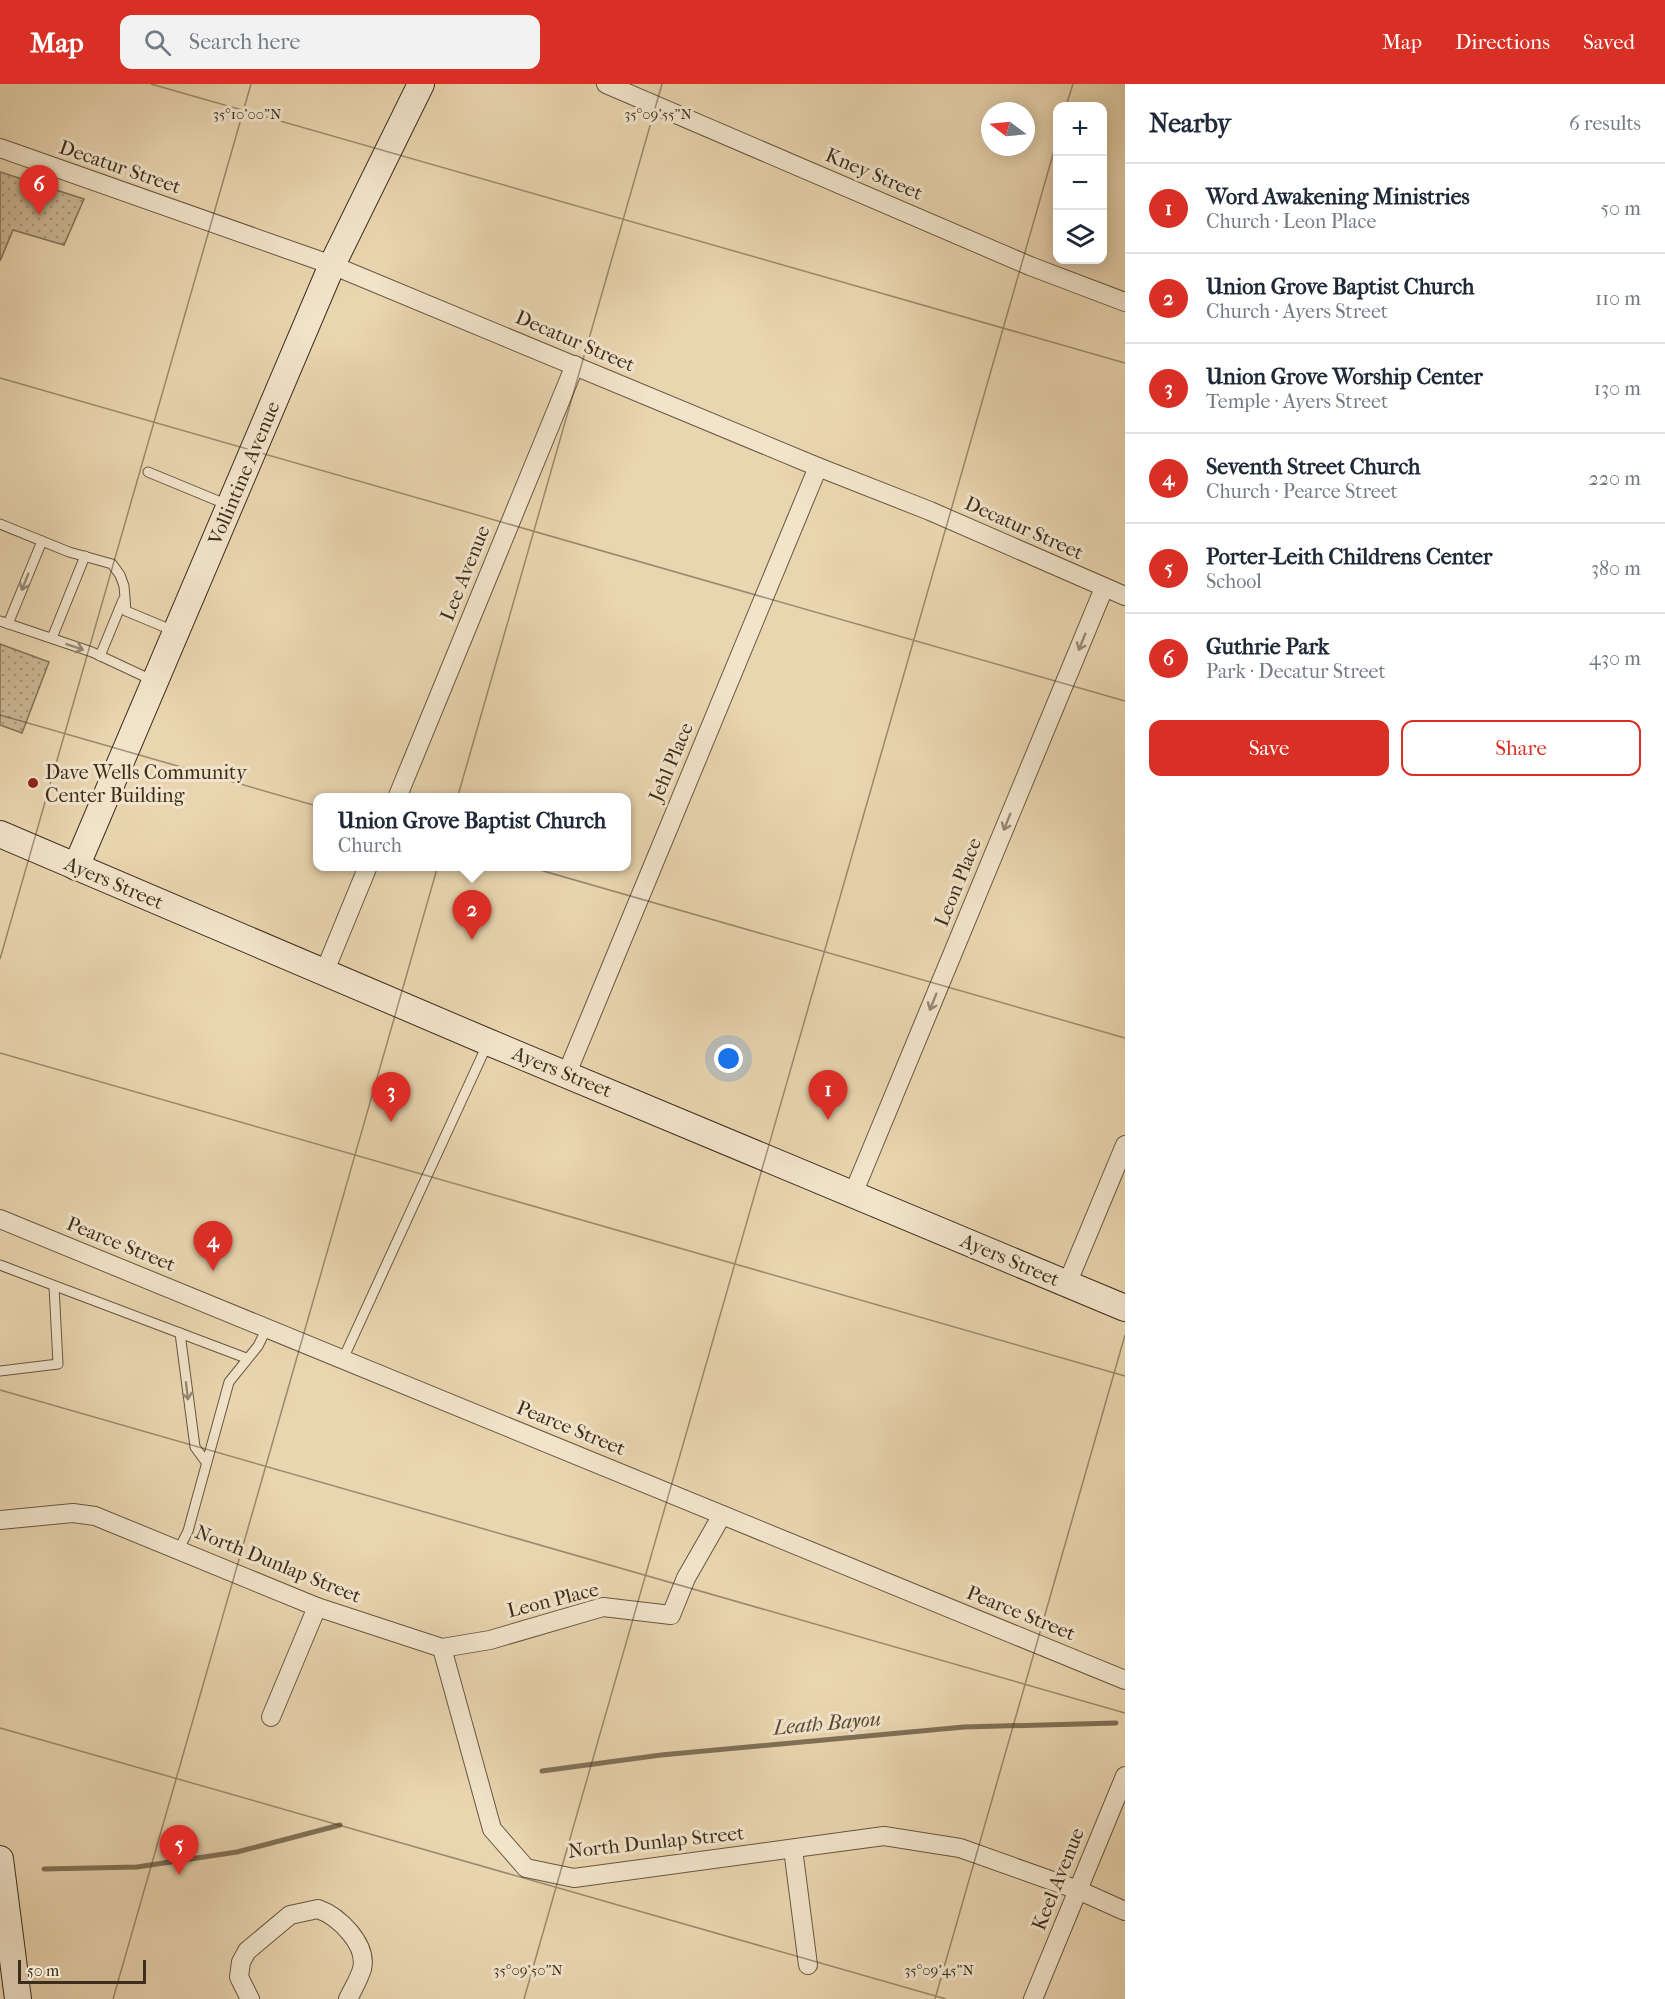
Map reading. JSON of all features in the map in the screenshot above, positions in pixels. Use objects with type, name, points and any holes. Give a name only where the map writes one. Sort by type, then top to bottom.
[{"type":"street","name":"Vollintine Avenue","points":[[76,867],[332,265],[421,84]]},
{"type":"street","name":"Kney Street","points":[[606,84],[1030,266],[1125,302]]},
{"type":"street","name":"Decatur Street","points":[[0,148],[332,265],[818,467],[930,511],[1125,596]]},
{"type":"street","name":"Lee Avenue","points":[[399,793],[575,365]]},
{"type":"street","name":"Jehl Place","points":[[567,1073],[818,467]]},
{"type":"street","name":"Leon Place","points":[[853,1194],[1104,588]]},
{"type":"street","name":"Ayers Street","points":[[0,834],[488,1042],[567,1073],[1125,1308]]},
{"type":"street","points":[[324,972],[366,871]]},
{"type":"street","points":[[1067,1284],[1125,1145]]},
{"type":"street","name":"Pearce Street","points":[[0,1219],[1125,1680]]},
{"type":"street","name":"North Dunlap Street","points":[[0,1520],[74,1513],[95,1515],[317,1607],[442,1648],[492,1829],[526,1868],[574,1878],[884,1836],[960,1848],[1078,1890],[1125,1911]]},
{"type":"street","name":"Leon Place","points":[[442,1648],[490,1640],[603,1607],[671,1615],[686,1578],[722,1515]]},
{"type":"street","points":[[271,1717],[317,1607]]},
{"type":"street","name":"Keel Avenue","points":[[1033,1999],[1125,1776]]},
{"type":"street","points":[[793,1849],[808,1965]]},
{"type":"street","points":[[0,1859],[18,1999]]},
{"type":"street","points":[[250,1999],[238,1977],[241,1962],[247,1951],[290,1915],[318,1909],[335,1918],[349,1931],[360,1951],[362,1968],[348,1999]]},
{"type":"lane","points":[[148,472],[230,506]]},
{"type":"lane","points":[[0,524],[42,541],[112,564],[124,586],[126,612],[177,632]]},
{"type":"lane","points":[[42,541],[4,622],[100,656],[156,681]]},
{"type":"lane","points":[[52,638],[85,556]]},
{"type":"lane","points":[[100,656],[124,597]]},
{"type":"lane","points":[[343,1359],[488,1042]]},
{"type":"lane","points":[[0,1265],[246,1358]]},
{"type":"lane","points":[[0,1371],[58,1364],[54,1286]]},
{"type":"lane","points":[[180,1549],[188,1531],[229,1382],[246,1358],[258,1346],[267,1328]]},
{"type":"lane","points":[[180,1333],[195,1447],[206,1462]]},
{"type":"shaded area","points":[[0,172],[84,199],[64,245],[13,230],[0,261]]},
{"type":"shaded area","points":[[0,644],[49,662],[22,733],[0,725]]},
{"type":"waterway","name":"Leath Bayou","points":[[542,1771],[661,1755],[964,1727],[1116,1723]]},
{"type":"waterway","name":"Leath Bayou","points":[[44,1869],[137,1867],[237,1852],[340,1825]]},
{"type":"place","name":"Guthrie Park","points":[[39,215]]},
{"type":"place","name":"Dave Wells Community Center Building","points":[[33,783]]},
{"type":"place","name":"Union Grove Baptist Church","points":[[472,940]]},
{"type":"place","name":"Word Awakening Ministries","points":[[828,1120]]},
{"type":"place","name":"Union Grove Worship Center","points":[[391,1122]]},
{"type":"place","name":"Seventh Street Church","points":[[213,1271]]},
{"type":"place","name":"Porter-Leith Childrens Center","points":[[179,1875]]}]
